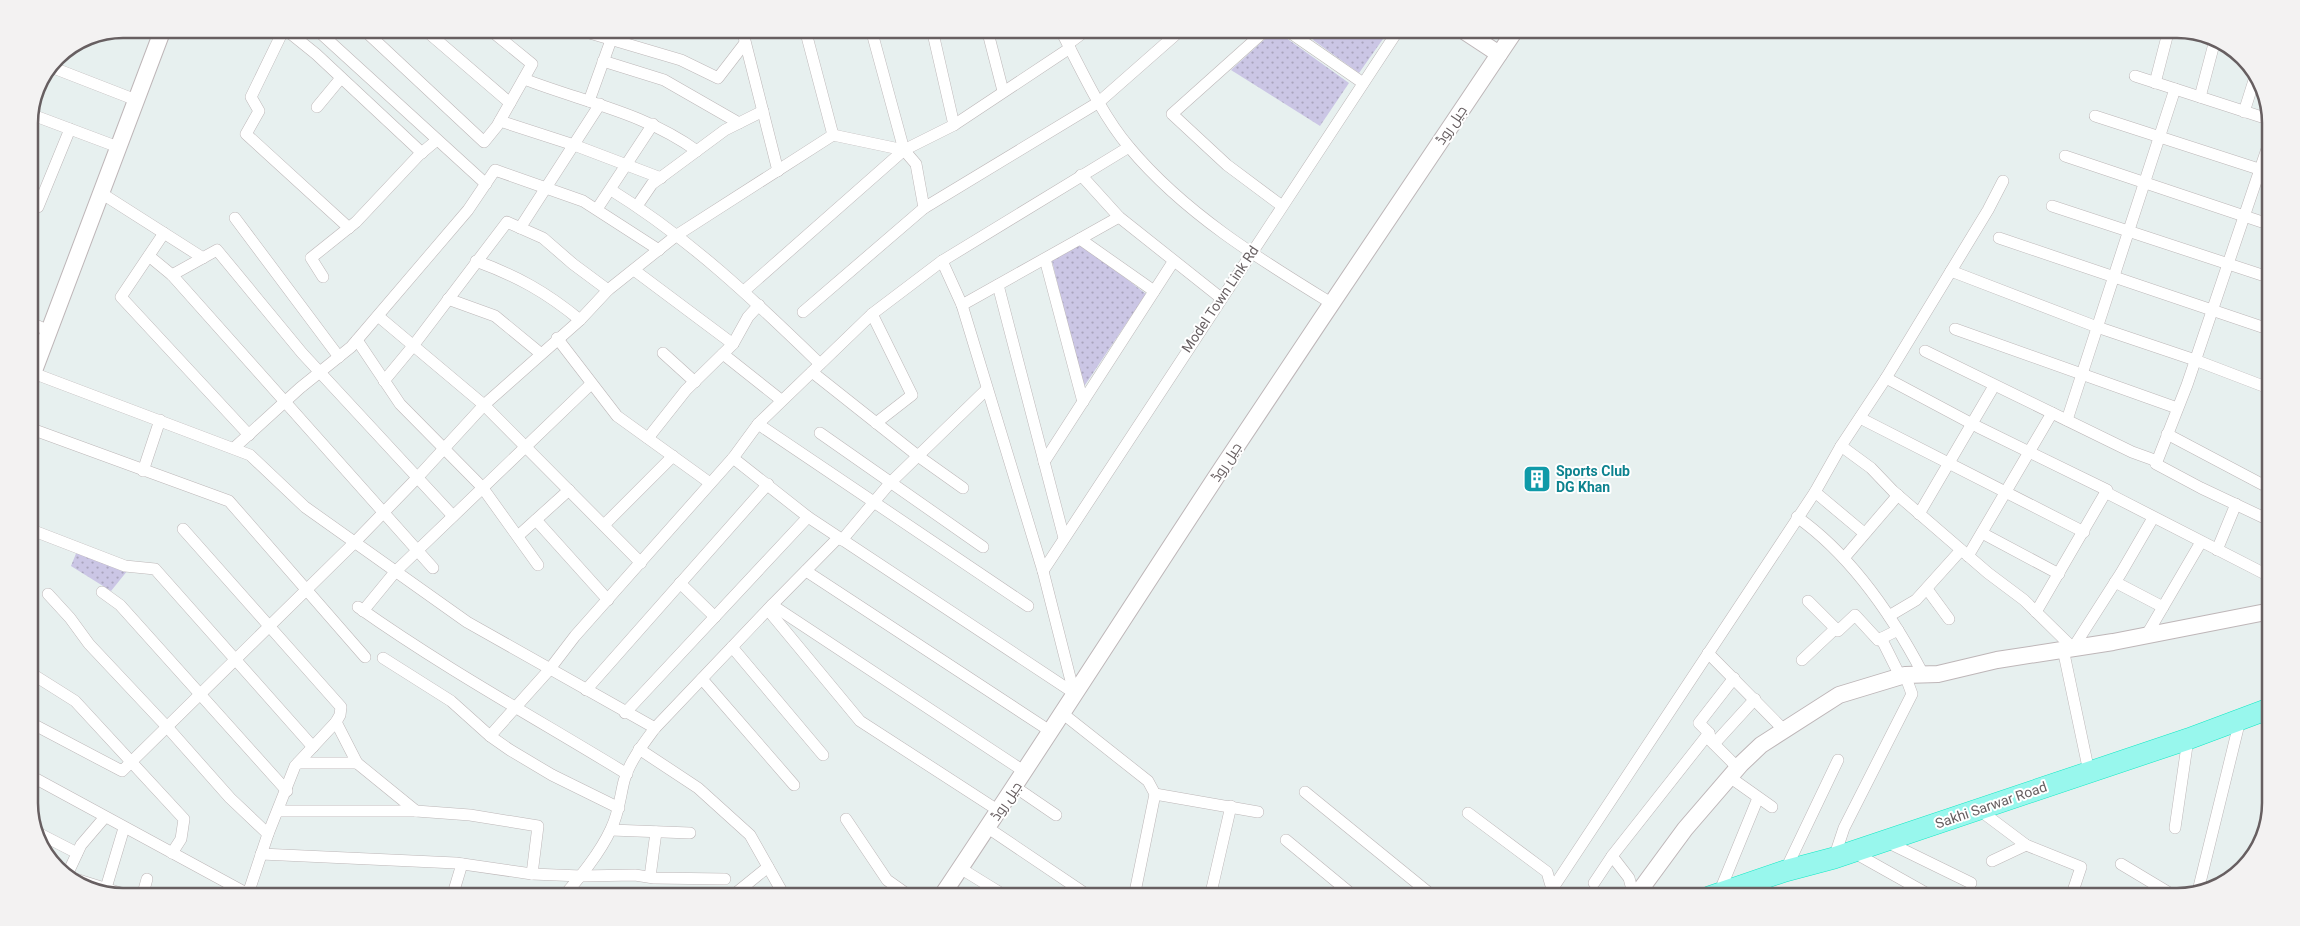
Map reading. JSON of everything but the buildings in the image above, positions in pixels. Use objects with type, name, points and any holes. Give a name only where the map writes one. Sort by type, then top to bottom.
[{"type":"highway","name":"Sakhi Sarwar Road","points":[[1736,888],[1784,871],[1844,855],[1978,810],[2188,739],[2262,711]]},
{"type":"street","points":[[38,361],[160,38]]},
{"type":"street","points":[[281,38],[251,98],[259,110],[246,134],[349,228]]},
{"type":"street","points":[[295,38],[422,153]]},
{"type":"street","points":[[326,38],[486,184]]},
{"type":"street","points":[[373,38],[484,142],[500,121],[532,64],[500,38]]},
{"type":"street","points":[[434,38],[510,103]]},
{"type":"street","points":[[520,228],[574,146],[595,102],[603,61],[612,38]]},
{"type":"street","points":[[623,38],[681,60],[718,78],[745,43]]},
{"type":"street","points":[[743,38],[778,171]]},
{"type":"street","points":[[808,38],[834,135]]},
{"type":"street","points":[[873,38],[904,150],[916,164],[924,208]]},
{"type":"street","points":[[934,38],[954,125]]},
{"type":"street","points":[[989,38],[1003,91]]},
{"type":"street","points":[[1065,38],[1099,102],[1129,147],[1183,202],[1251,254],[1331,303]]},
{"type":"street","points":[[744,291],[904,150],[954,125],[1078,38]]},
{"type":"street","points":[[803,312],[924,208],[1099,102],[1172,38]]},
{"type":"street","points":[[1257,38],[1172,114],[1227,165],[1282,206]]},
{"type":"street","points":[[1298,38],[1363,83]]},
{"type":"street","name":"Model Town Link Rd","points":[[1043,570],[1393,38]]},
{"type":"street","points":[[1475,38],[1499,54]]},
{"type":"street","name":"جیل روڈ","points":[[947,888],[1026,772],[1074,693],[1331,303],[1510,38]]},
{"type":"street","points":[[2155,83],[2168,38]]},
{"type":"street","points":[[2200,97],[2216,47]]},
{"type":"street","points":[[603,61],[664,80],[738,123]]},
{"type":"street","points":[[57,69],[136,100]]},
{"type":"street","points":[[2135,76],[2262,117]]},
{"type":"street","points":[[317,107],[341,78]]},
{"type":"street","points":[[524,79],[566,95],[595,102],[653,124],[697,151]]},
{"type":"street","points":[[2244,112],[2253,84]]},
{"type":"street","points":[[2066,420],[2175,89]]},
{"type":"street","points":[[637,206],[652,184],[725,130],[762,111]]},
{"type":"street","points":[[2095,116],[2262,170]]},
{"type":"street","points":[[38,117],[118,146]]},
{"type":"street","points":[[500,121],[661,178]]},
{"type":"street","points":[[597,209],[653,124]]},
{"type":"street","points":[[38,207],[70,129]]},
{"type":"street","points":[[38,727],[122,771],[130,761],[168,728],[354,543],[484,405],[556,338],[580,320],[608,290],[677,235],[834,135],[904,150]]},
{"type":"street","points":[[323,277],[311,258],[349,228],[437,140]]},
{"type":"street","points":[[490,736],[515,706],[550,670],[575,636],[642,563],[733,458],[758,424],[872,314],[942,261],[1129,147]]},
{"type":"street","points":[[2065,156],[2262,222]]},
{"type":"street","points":[[234,448],[357,340],[468,210],[495,170],[564,193],[597,209],[659,250]]},
{"type":"street","points":[[1081,175],[1119,217],[1173,262],[1221,298]]},
{"type":"street","points":[[2262,180],[2245,217],[2156,464],[2262,517]]},
{"type":"street","points":[[1553,888],[1638,763],[1708,653],[1815,492],[1841,446],[1886,378],[2003,181]]},
{"type":"street","points":[[611,190],[677,235],[744,291],[816,368],[876,423],[963,488]]},
{"type":"street","points":[[101,193],[203,258]]},
{"type":"street","points":[[2052,206],[2262,275]]},
{"type":"street","points":[[962,305],[1119,217]]},
{"type":"street","points":[[235,218],[339,357]]},
{"type":"street","points":[[384,381],[413,346],[507,222],[543,238],[573,264],[608,290]]},
{"type":"street","points":[[164,232],[122,297],[249,435]]},
{"type":"street","points":[[1999,238],[2112,278],[2262,327]]},
{"type":"street","points":[[1080,239],[1154,291]]},
{"type":"street","points":[[172,275],[217,250],[302,353],[322,372],[453,516]]},
{"type":"street","points":[[149,256],[172,275],[433,568]]},
{"type":"street","points":[[1046,259],[1083,402]]},
{"type":"street","points":[[476,261],[530,283],[557,301],[580,320]]},
{"type":"street","points":[[942,261],[962,305],[1043,570],[1074,693]]},
{"type":"street","points":[[1044,462],[1173,262]]},
{"type":"street","points":[[634,270],[733,344]]},
{"type":"street","points":[[1951,270],[2097,327],[2195,360],[2262,386]]},
{"type":"street","points":[[998,284],[1064,538]]},
{"type":"street","points":[[448,299],[494,316],[540,353]]},
{"type":"street","points":[[648,438],[695,382],[733,344],[748,317],[759,305]]},
{"type":"street","points":[[872,314],[912,395],[876,423]]},
{"type":"street","points":[[378,316],[484,405],[642,563]]},
{"type":"street","points":[[38,325],[50,330]]},
{"type":"street","points":[[1955,329],[2177,408]]},
{"type":"street","points":[[556,338],[618,416],[710,483]]},
{"type":"street","points":[[357,340],[400,404],[482,487],[538,565]]},
{"type":"street","points":[[1925,351],[2132,452],[2157,461]]},
{"type":"street","points":[[663,353],[695,382]]},
{"type":"street","points":[[723,354],[781,400]]},
{"type":"street","points":[[1886,378],[1973,424],[2107,490],[2107,493],[2153,518],[2262,572]]},
{"type":"street","points":[[38,381],[160,420],[250,455],[305,507],[467,622],[625,713],[655,728]]},
{"type":"street","points":[[591,384],[482,487],[360,609],[452,671],[515,706],[627,774]]},
{"type":"street","points":[[1920,514],[1994,386]]},
{"type":"street","points":[[571,888],[581,876],[611,830],[619,808],[627,774],[639,749],[655,728],[806,571],[840,539],[890,483],[987,389]]},
{"type":"street","points":[[1889,616],[1916,600],[1982,533],[2052,413]]},
{"type":"street","points":[[1860,418],[2084,532]]},
{"type":"street","points":[[143,471],[160,420]]},
{"type":"street","points":[[758,424],[1028,606]]},
{"type":"street","points":[[38,431],[229,501],[305,591],[365,657]]},
{"type":"street","points":[[820,433],[983,547]]},
{"type":"street","points":[[2167,434],[2262,485]]},
{"type":"street","points":[[1841,446],[1871,468],[1898,495],[1964,553],[2036,612],[2068,648],[2089,772]]},
{"type":"street","points":[[604,525],[673,456]]},
{"type":"street","points":[[733,458],[808,517],[1074,693]]},
{"type":"street","points":[[586,690],[768,484]]},
{"type":"street","points":[[518,536],[569,490]]},
{"type":"street","points":[[1815,492],[1864,533]]},
{"type":"street","points":[[2036,612],[2107,493]]},
{"type":"street","points":[[1844,558],[1898,495]]},
{"type":"street","points":[[2217,550],[2236,504]]},
{"type":"street","points":[[625,713],[808,517]]},
{"type":"street","points":[[1797,518],[1814,530],[1844,558],[1889,616],[1923,674]]},
{"type":"street","points":[[2068,648],[2115,582],[2153,518]]},
{"type":"street","points":[[536,520],[608,600]]},
{"type":"street","points":[[183,529],[341,707],[340,715],[336,722],[298,763],[268,834],[251,888]]},
{"type":"street","points":[[38,532],[125,566],[155,569],[313,747]]},
{"type":"street","points":[[1982,533],[2059,574]]},
{"type":"street","points":[[2146,636],[2201,542]]},
{"type":"street","points":[[806,571],[1050,731]]},
{"type":"street","points":[[2115,582],[2163,607]]},
{"type":"street","points":[[680,583],[715,617]]},
{"type":"street","points":[[1927,589],[1949,619]]},
{"type":"street","points":[[102,592],[120,605],[287,791]]},
{"type":"street","points":[[48,594],[70,618],[89,644],[168,728],[230,798],[268,834]]},
{"type":"street","points":[[1808,601],[1838,631],[1855,614],[1878,640],[1898,630]]},
{"type":"street","points":[[770,608],[1026,772]]},
{"type":"street","points":[[770,608],[860,721],[999,810]]},
{"type":"street","points":[[1641,888],[1709,798],[1761,745],[1839,696],[1903,676],[1938,674],[1996,660],[2146,636],[2262,613]]},
{"type":"street","points":[[1802,660],[1835,629]]},
{"type":"street","points":[[1881,638],[1912,694],[1844,828],[1844,855],[1915,888]]},
{"type":"street","points":[[732,647],[823,755]]},
{"type":"street","points":[[1708,653],[1784,730]]},
{"type":"street","points":[[383,658],[451,701],[490,736],[552,775],[619,808]]},
{"type":"street","points":[[38,678],[76,701],[184,819],[181,839],[172,853]]},
{"type":"street","points":[[1734,678],[1698,723],[1709,733],[1714,744],[1735,773],[1758,798],[1772,807]]},
{"type":"street","points":[[702,679],[794,785]]},
{"type":"street","points":[[1714,744],[1755,699]]},
{"type":"street","points":[[1062,712],[1148,782],[1155,794],[1136,888]]},
{"type":"street","points":[[2199,886],[2240,720]]},
{"type":"street","points":[[336,722],[357,763],[416,811]]},
{"type":"street","points":[[1594,883],[1612,856],[1709,733]]},
{"type":"street","points":[[2175,828],[2188,739]]},
{"type":"street","points":[[639,749],[698,788],[750,835],[780,888]]},
{"type":"street","points":[[1784,871],[1838,760]]},
{"type":"street","points":[[298,763],[357,763]]},
{"type":"street","points":[[38,780],[235,888]]},
{"type":"street","points":[[1015,787],[1056,815]]},
{"type":"street","points":[[1305,792],[1423,888]]},
{"type":"street","points":[[1155,794],[1258,812]]},
{"type":"street","points":[[1718,888],[1758,798]]},
{"type":"street","points":[[1212,888],[1231,806]]},
{"type":"street","points":[[1978,810],[2026,845],[2081,867],[2074,888]]},
{"type":"street","points":[[278,811],[416,811],[470,815],[538,826],[532,874]]},
{"type":"street","points":[[1468,813],[1547,872],[1549,888]]},
{"type":"street","points":[[70,870],[77,853],[105,817]]},
{"type":"street","points":[[846,819],[887,880],[898,888]]},
{"type":"street","points":[[106,887],[124,828]]},
{"type":"street","points":[[988,828],[1077,888]]},
{"type":"street","points":[[611,830],[690,833]]},
{"type":"street","points":[[650,877],[656,832]]},
{"type":"street","points":[[44,836],[77,853]]},
{"type":"street","points":[[1286,840],[1345,888]]},
{"type":"street","points":[[1885,841],[1970,882]]},
{"type":"street","points":[[1992,861],[2026,845]]},
{"type":"street","points":[[261,854],[462,864],[532,874],[581,876],[635,874],[650,877],[725,879]]},
{"type":"street","points":[[1612,856],[1629,878],[1632,888]]},
{"type":"street","points":[[455,888],[462,864]]},
{"type":"street","points":[[2121,864],[2161,888]]},
{"type":"street","points":[[742,888],[768,867]]},
{"type":"street","points":[[960,868],[992,888]]},
{"type":"street","points":[[145,888],[148,879]]},
{"type":"shaded area","points":[[1266,38],[1286,38],[1349,83],[1320,126],[1231,70]]},
{"type":"shaded area","points":[[1314,38],[1384,38],[1359,73],[1313,40]]},
{"type":"shaded area","points":[[1079,242],[1146,294],[1083,388],[1052,261]]},
{"type":"shaded area","points":[[77,551],[128,570],[111,591],[71,566]]},
{"type":"place","name":"Sports Club DG Khan","points":[[1537,479]]}]
